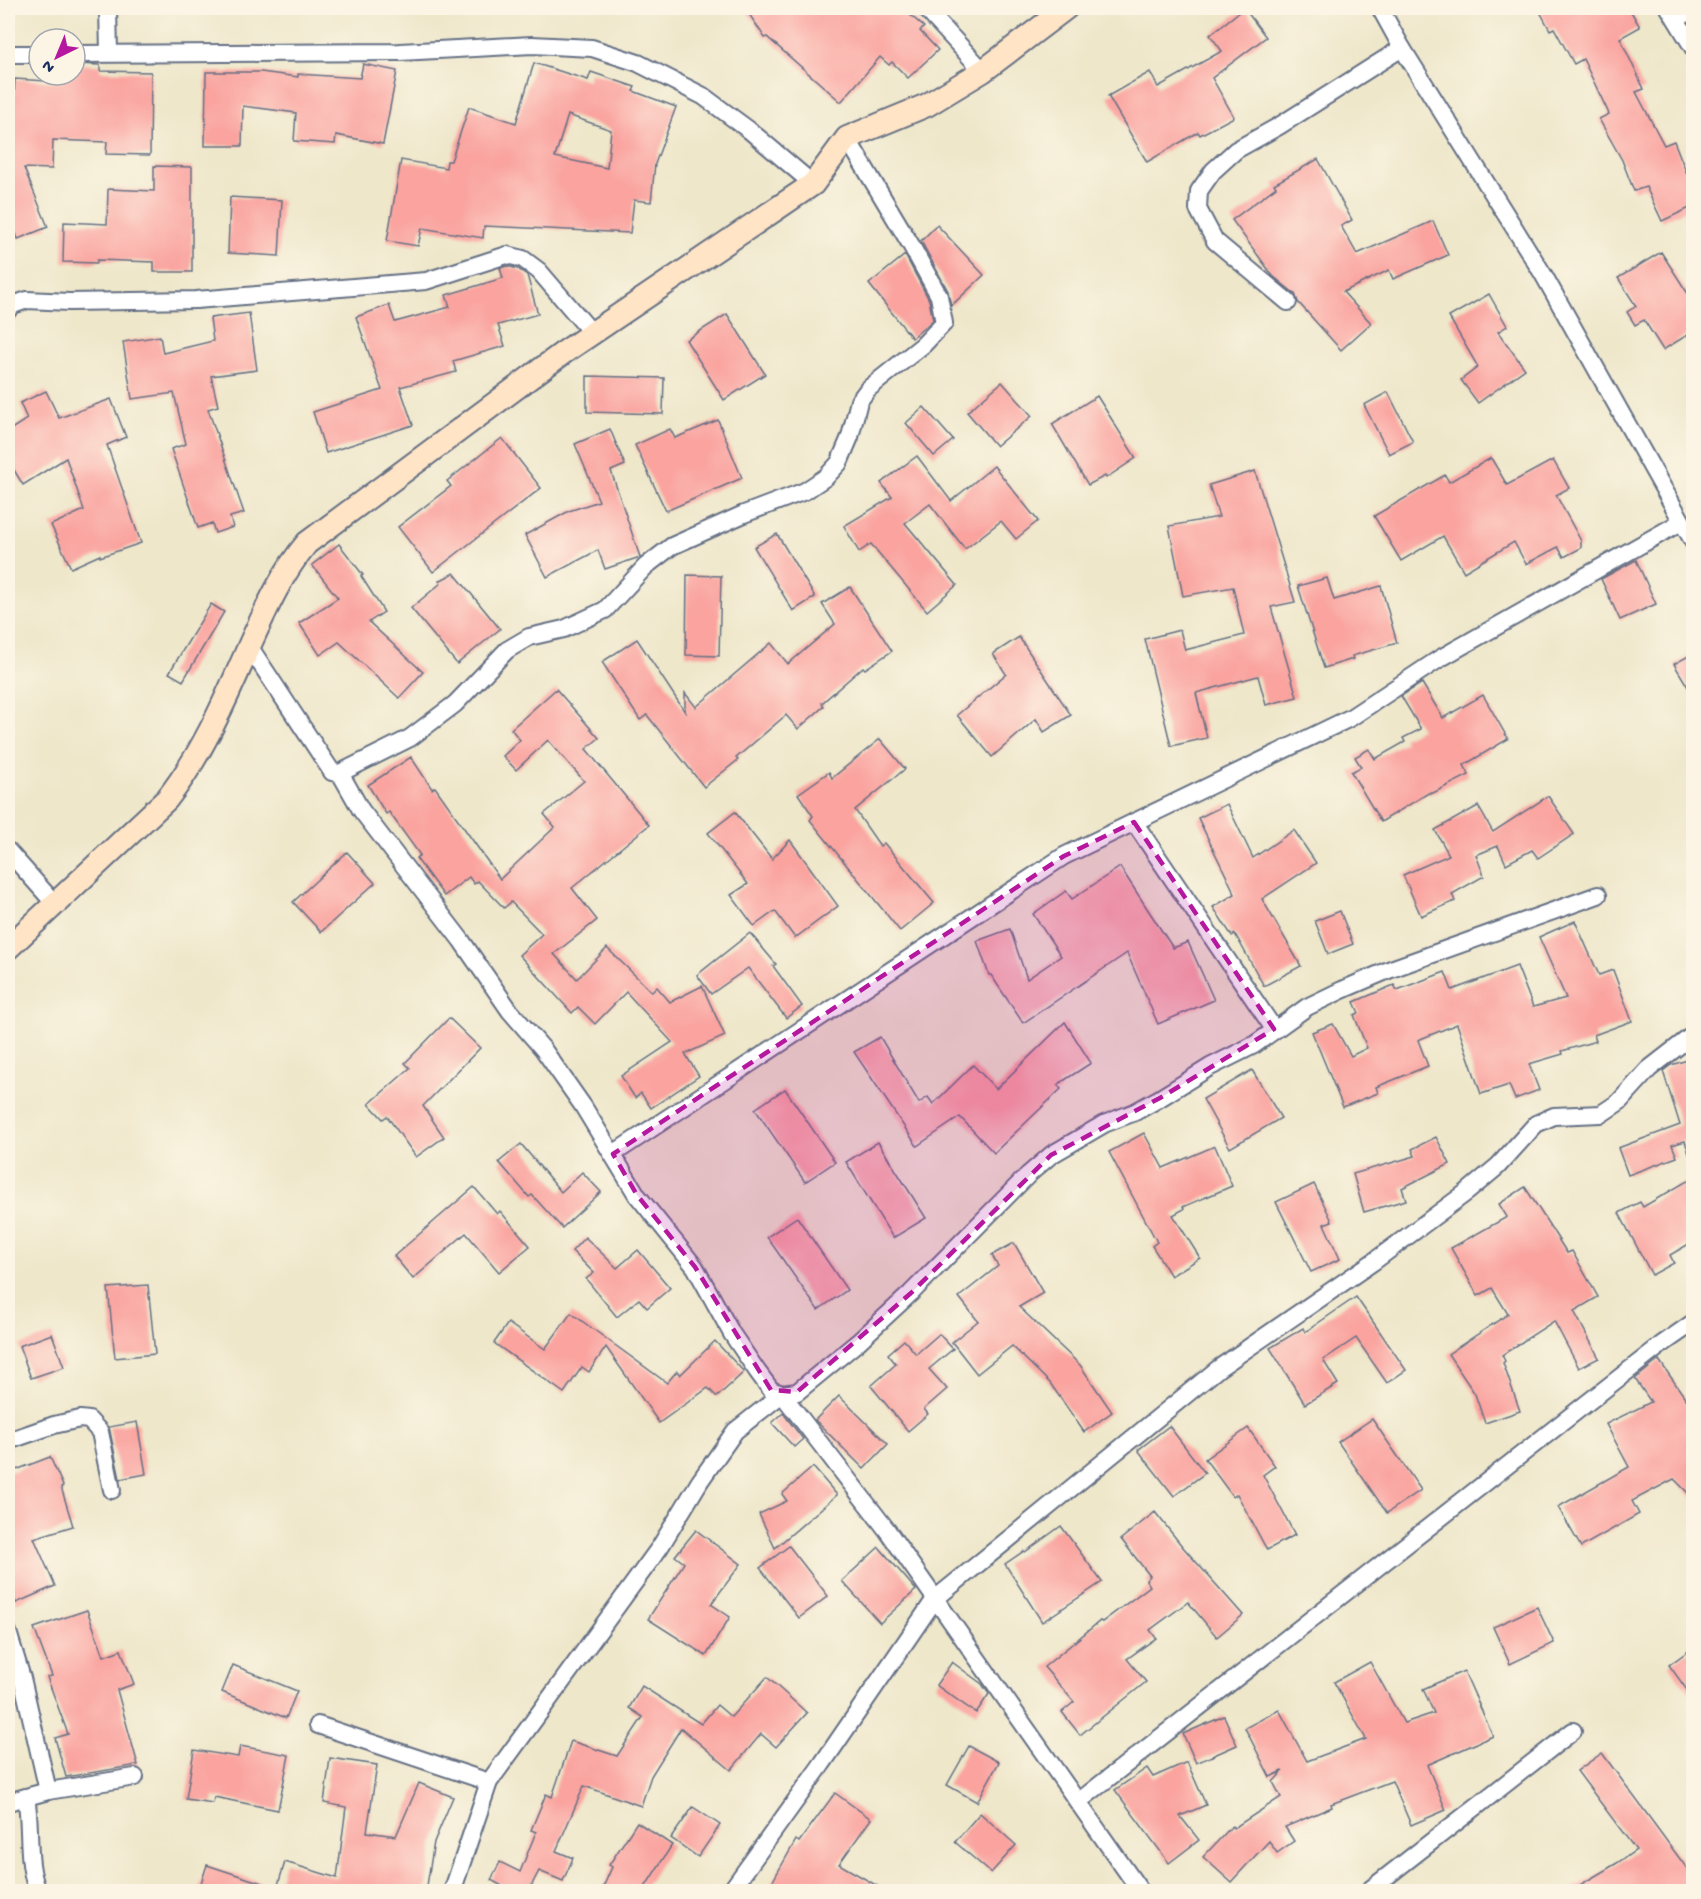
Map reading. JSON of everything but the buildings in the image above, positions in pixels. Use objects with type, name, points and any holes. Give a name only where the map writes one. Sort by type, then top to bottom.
[{"type":"street","points":[[108,8],[109,53]]},
{"type":"street","points":[[925,8],[983,71]]},
{"type":"street","points":[[8,948],[167,799],[183,778],[222,706],[267,606],[290,563],[307,543],[592,333],[813,184],[847,138],[927,105],[983,71],[1066,8]]},
{"type":"street","points":[[1380,8],[1401,48],[1543,274],[1694,543]]},
{"type":"street","points":[[1694,9],[1672,13],[1694,49]]},
{"type":"street","points":[[87,54],[400,52],[532,45],[592,48],[638,63],[703,96],[749,130],[813,184]]},
{"type":"street","points":[[1288,302],[1215,241],[1198,209],[1199,192],[1213,171],[1236,150],[1279,126],[1401,48]]},
{"type":"street","points":[[8,54],[27,54]]},
{"type":"street","points":[[249,646],[332,772],[340,773],[419,732],[455,704],[507,650],[529,637],[564,629],[605,610],[646,566],[672,546],[744,514],[805,491],[826,477],[839,463],[850,436],[859,400],[868,389],[922,345],[944,322],[939,296],[847,138]]},
{"type":"street","points":[[8,310],[13,305],[27,300],[69,302],[196,300],[426,281],[507,255],[523,259],[539,271],[592,333]]},
{"type":"street","points":[[613,1154],[1064,856],[1350,717],[1439,659],[1681,522]]},
{"type":"street","points":[[340,773],[361,810],[461,940],[510,1011],[543,1049],[583,1106],[637,1195],[694,1267],[732,1334],[757,1371],[771,1390],[782,1394],[797,1392],[858,1342],[1051,1155],[1104,1124],[1135,1112],[1210,1067],[1254,1045],[1307,1007],[1391,969],[1598,895]]},
{"type":"street","points":[[1134,822],[1274,1029]]},
{"type":"street","points":[[8,850],[55,904]]},
{"type":"street","points":[[730,1892],[822,1764],[934,1599],[1219,1368],[1373,1262],[1467,1192],[1498,1166],[1536,1124],[1554,1116],[1601,1114],[1619,1102],[1649,1069],[1694,1034]]},
{"type":"street","points":[[1078,1802],[1642,1360],[1694,1322]]},
{"type":"street","points":[[782,1394],[887,1530],[1141,1892]]},
{"type":"street","points":[[452,1892],[489,1782],[660,1547],[700,1481],[735,1431],[782,1394]]},
{"type":"street","points":[[8,1441],[54,1425],[80,1419],[89,1420],[100,1432],[112,1490]]},
{"type":"street","points":[[8,1632],[22,1678],[48,1791]]},
{"type":"street","points":[[318,1725],[489,1782]]},
{"type":"street","points":[[1367,1892],[1573,1731]]},
{"type":"street","points":[[8,1802],[48,1791],[135,1777]]},
{"type":"street","points":[[26,1797],[30,1816],[31,1871],[39,1892]]},
{"type":"highlighted area","points":[[1134,822],[1274,1029],[1160,1098],[1051,1155],[911,1293],[797,1392],[771,1390],[695,1267],[637,1195],[613,1154],[1064,856]]}]
